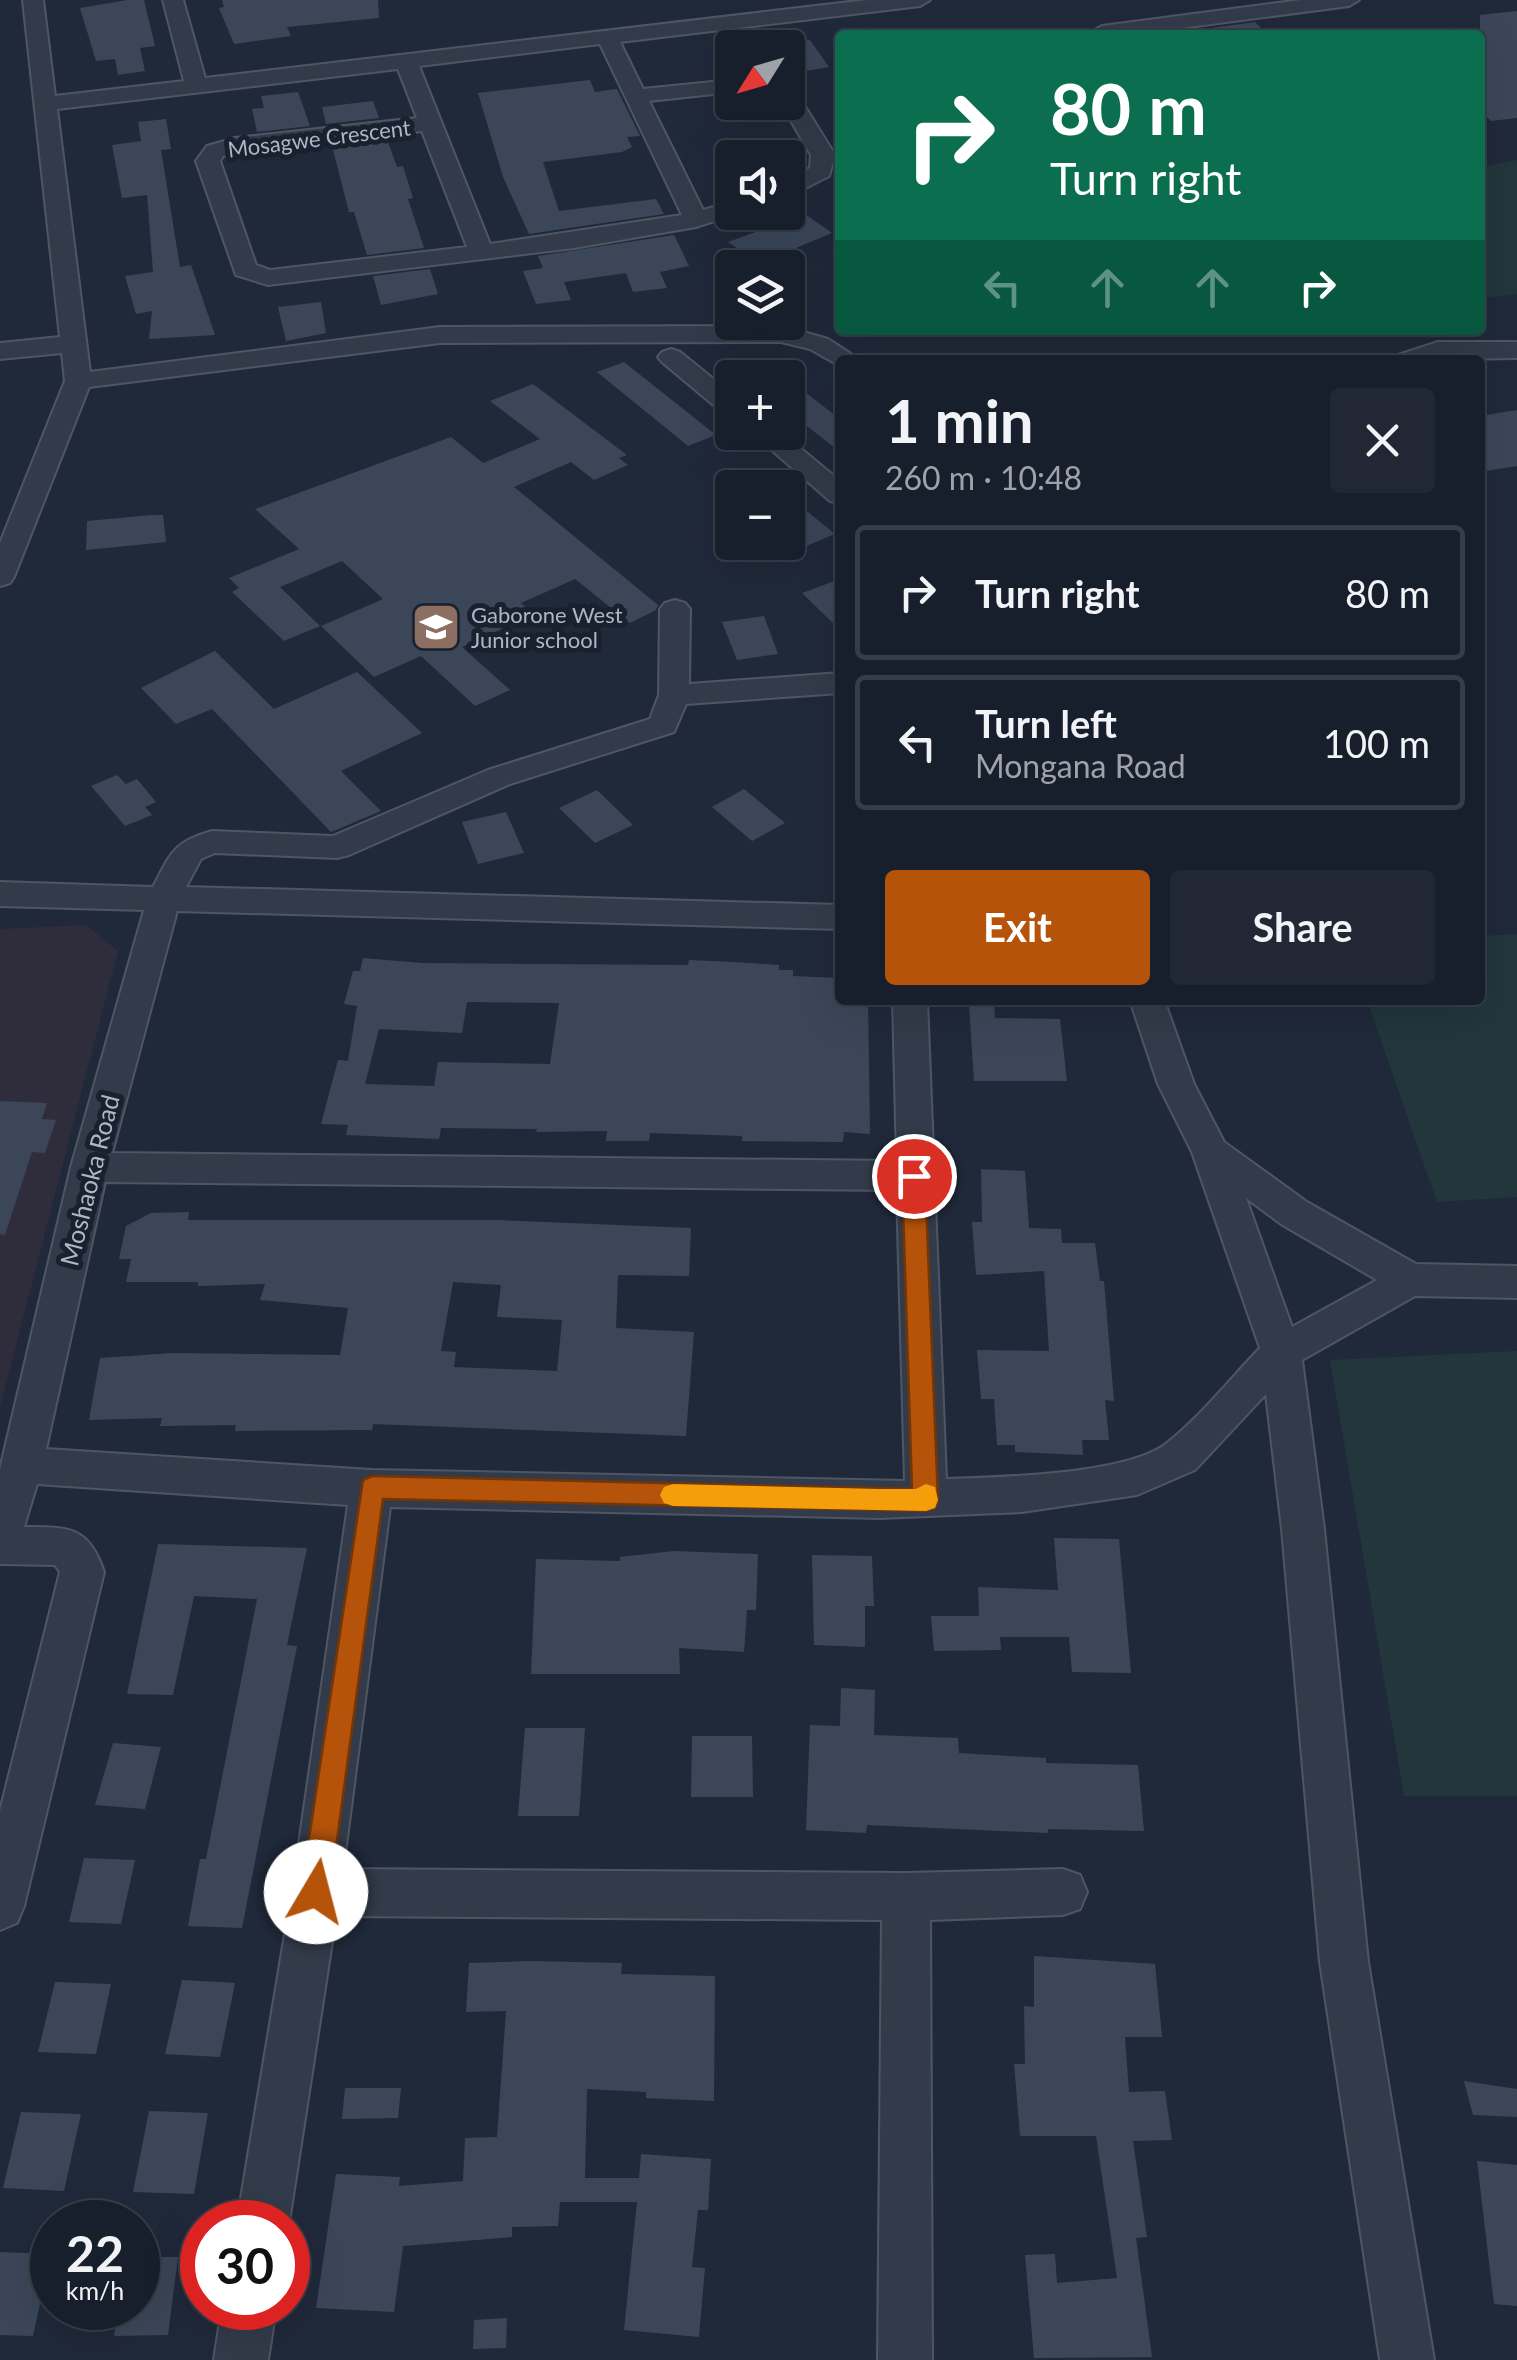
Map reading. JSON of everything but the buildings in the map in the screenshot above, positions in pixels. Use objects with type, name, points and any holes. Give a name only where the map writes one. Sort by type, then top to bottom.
[{"type":"street","points":[[0,577],[78,381],[33,0]]},
{"type":"street","points":[[173,0],[196,84]]},
{"type":"street","points":[[724,0],[737,22]]},
{"type":"street","points":[[44,104],[920,0]]},
{"type":"street","points":[[1116,30],[1349,0]]},
{"type":"street","points":[[607,37],[696,220]]},
{"type":"street","points":[[405,59],[481,252],[715,214]]},
{"type":"street","points":[[637,96],[715,88]]},
{"type":"street","points":[[802,120],[823,155],[821,170],[805,180]]},
{"type":"street","name":"Mosagwe Crescent","points":[[428,124],[235,145],[216,152],[208,161],[242,265],[252,274],[268,278],[481,252]]},
{"type":"street","points":[[78,381],[290,351],[487,333],[782,334],[819,344],[838,355]]},
{"type":"street","points":[[0,351],[72,344]]},
{"type":"street","points":[[1422,355],[1438,350],[1517,350]]},
{"type":"street","points":[[670,357],[715,393]]},
{"type":"street","points":[[786,450],[835,491]]},
{"type":"street","points":[[675,609],[674,696],[835,683]]},
{"type":"street","name":"Moshaoka Road","points":[[0,1535],[22,1465],[90,1168],[164,898],[189,850],[212,842],[337,847],[499,777],[663,725],[674,696]]},
{"type":"street","points":[[0,894],[835,917]]},
{"type":"street","points":[[910,1005],[926,1500]]},
{"type":"street","points":[[1148,1005],[1176,1084],[1212,1152],[1281,1352],[1303,1529],[1344,1962],[1407,2360]]},
{"type":"street","points":[[1212,1152],[1294,1213],[1410,1280],[1517,1282]]},
{"type":"street","points":[[90,1168],[914,1176]]},
{"type":"street","points":[[22,1465],[372,1488],[926,1500],[1022,1494],[1137,1478],[1180,1457],[1281,1352],[1410,1280]]},
{"type":"street","points":[[267,2200],[316,1892],[372,1488]]},
{"type":"street","points":[[0,1545],[62,1546],[77,1556],[82,1572],[0,1906]]},
{"type":"street","points":[[316,1892],[906,1897],[1063,1892]]},
{"type":"street","points":[[905,2360],[906,1897]]},
{"type":"street","points":[[240,2360],[245,2330]]},
{"type":"shaded area","points":[[86,925],[118,951],[0,1407],[0,929]]},
{"type":"green space","points":[[1517,160],[1517,294],[1485,297],[1485,166]]},
{"type":"green space","points":[[1517,934],[1517,1197],[1437,1202],[1369,1005],[1485,1005],[1485,936]]},
{"type":"green space","points":[[1517,1351],[1517,1796],[1404,1796],[1330,1360]]},
{"type":"slow traffic","points":[[673,1495],[880,1500],[926,1500],[926,1495]]},
{"type":"place","name":"Gaborone West Junior school","points":[[436,627]]},
{"type":"route","points":[[316,1892],[372,1488],[926,1500],[914,1176]]}]
